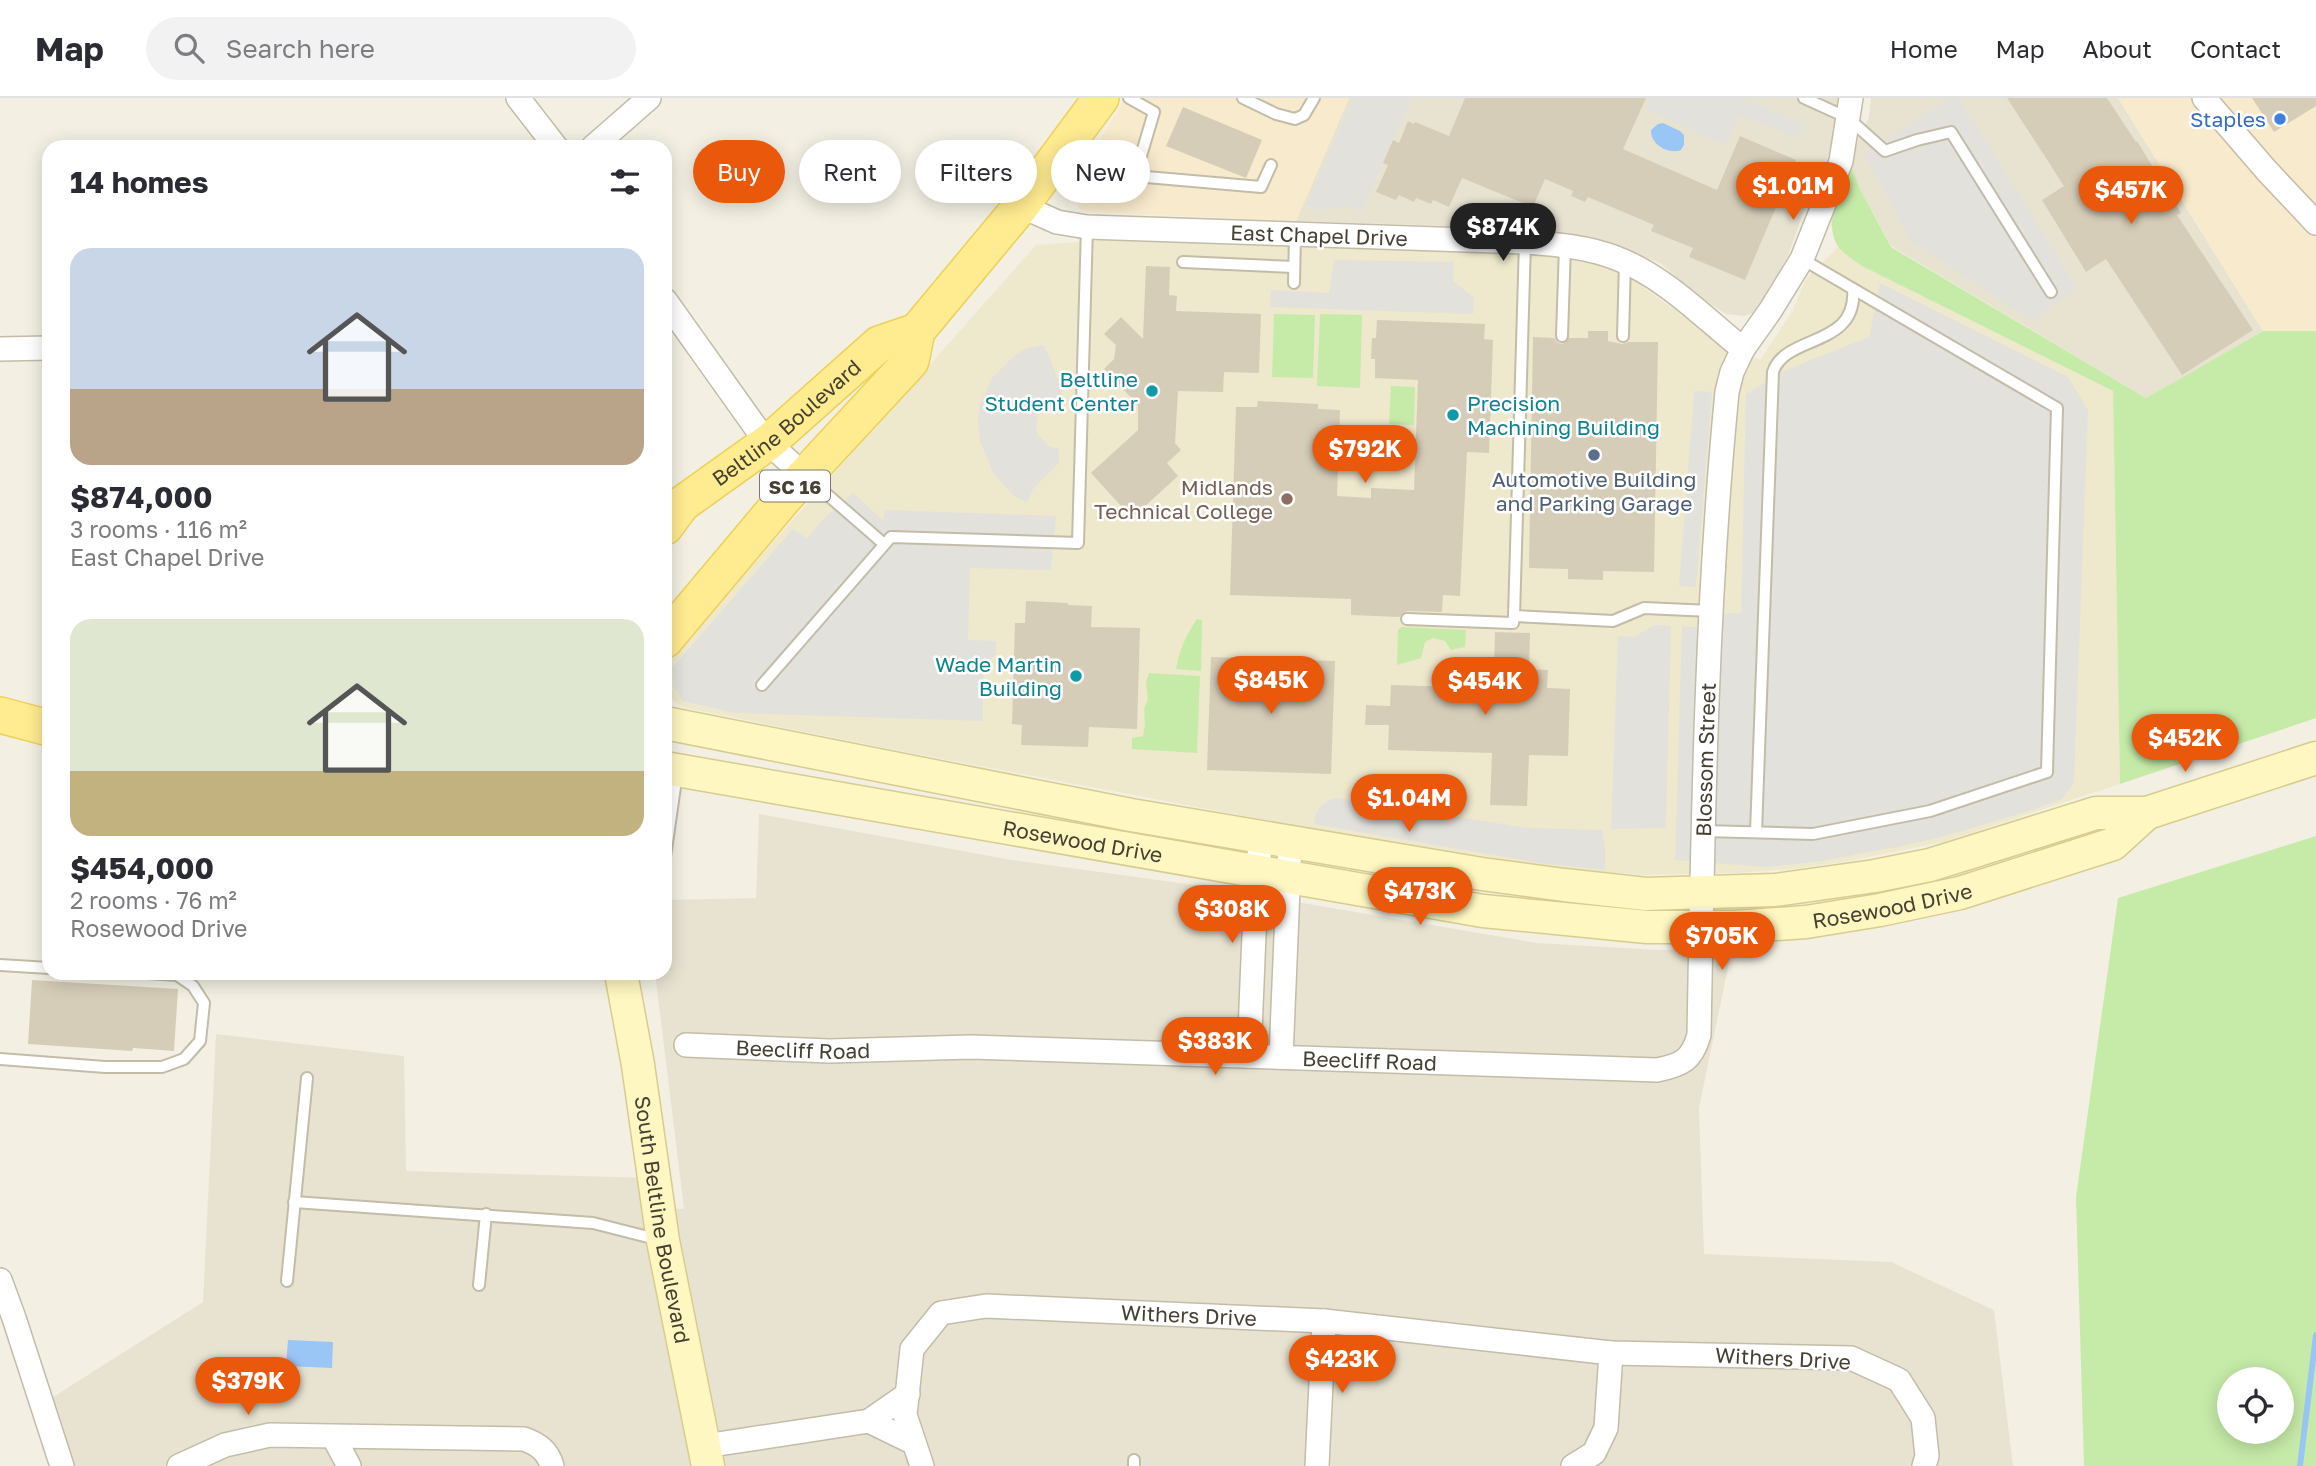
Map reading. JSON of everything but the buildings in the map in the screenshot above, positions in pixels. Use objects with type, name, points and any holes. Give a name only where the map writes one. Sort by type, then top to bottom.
[{"type":"main road","name":"Beltline Boulevard","points":[[672,632],[805,475],[911,360],[917,331],[1021,206],[1101,98]]},
{"type":"main road","name":"Beltline Boulevard","points":[[672,514],[768,442],[880,344],[917,331]]},
{"type":"main road","points":[[0,714],[42,709]]},
{"type":"main road","points":[[0,714],[42,726]]},
{"type":"main road","name":"Rosewood Drive","points":[[672,724],[1132,815],[1482,874],[1646,894],[1700,910],[1806,922],[1959,893],[2113,844],[2147,813],[2316,758]]},
{"type":"main road","name":"Rosewood Drive","points":[[672,770],[1483,911],[1647,927],[1700,910]]},
{"type":"main road","name":"South Beltline Boulevard","points":[[622,980],[638,1065],[663,1241],[706,1456]]},
{"type":"street","points":[[518,98],[550,140]]},
{"type":"street","points":[[601,140],[649,98]]},
{"type":"street","points":[[2204,98],[2316,223]]},
{"type":"street","points":[[1712,611],[1714,530],[1727,392],[1732,372],[1743,349],[1802,259],[1840,161],[1849,108]]},
{"type":"street","name":"East Chapel Drive","points":[[1021,206],[1057,222],[1087,227],[1525,242],[1595,251],[1625,261],[1668,287],[1743,349]]},
{"type":"street","points":[[672,310],[768,442],[805,475]]},
{"type":"street","points":[[0,349],[42,348]]},
{"type":"street","name":"Blossom Street","points":[[1700,910],[1712,611]]},
{"type":"street","points":[[1249,1056],[1258,873],[1276,838]]},
{"type":"street","points":[[1276,838],[1289,878],[1281,1057]]},
{"type":"street","name":"Beecliff Road","points":[[686,1045],[829,1051],[971,1047],[1657,1069],[1674,1066],[1688,1058],[1695,1049],[1699,1035],[1700,910]]},
{"type":"street","points":[[0,1280],[7,1315],[62,1466]]},
{"type":"street","name":"Withers Drive","points":[[922,1466],[905,1415],[912,1349],[941,1313],[986,1306],[1324,1321],[1611,1353],[1851,1358],[1899,1380],[1923,1418],[1927,1455],[1924,1466]]},
{"type":"street","points":[[1317,1466],[1324,1321]]},
{"type":"street","points":[[1573,1466],[1594,1452],[1606,1428],[1611,1353]]},
{"type":"street","points":[[706,1456],[869,1421],[908,1394]]},
{"type":"street","points":[[869,1421],[914,1443]]},
{"type":"street","points":[[179,1466],[204,1453],[248,1439],[271,1435],[524,1439],[544,1450],[552,1466]]},
{"type":"street","points":[[334,1438],[349,1466]]},
{"type":"lane","points":[[1129,98],[1154,112],[1135,176],[1261,187],[1271,165]]},
{"type":"lane","points":[[1242,98],[1276,114],[1295,119],[1304,115],[1314,98]]},
{"type":"lane","points":[[1804,98],[1849,108],[1885,150],[1951,132],[2052,292]]},
{"type":"lane","points":[[762,685],[891,537],[1078,543],[1087,227]]},
{"type":"lane","points":[[1294,283],[1295,234]]},
{"type":"lane","points":[[1407,619],[1513,623],[1525,242]]},
{"type":"lane","points":[[1562,336],[1565,246]]},
{"type":"lane","points":[[1703,831],[1813,834],[1930,811],[2047,772],[2057,408],[1802,259]]},
{"type":"lane","points":[[1623,336],[1625,261]]},
{"type":"lane","points":[[1183,262],[1294,267]]},
{"type":"lane","points":[[1756,832],[1773,372],[1775,363],[1827,334],[1851,314],[1853,289]]},
{"type":"lane","points":[[805,475],[884,544]]},
{"type":"lane","points":[[1514,616],[1613,621],[1644,608],[1712,611]]},
{"type":"lane","points":[[0,965],[42,968]]},
{"type":"lane","points":[[0,1059],[105,1067],[162,1067],[184,1059],[200,1041],[204,1003],[193,986],[184,980]]},
{"type":"lane","points":[[287,1282],[307,1078]]},
{"type":"lane","points":[[294,1202],[593,1223],[663,1241]]},
{"type":"lane","points":[[479,1285],[486,1214]]},
{"type":"shaded area","points":[[1126,98],[1349,98],[1296,221],[1088,212],[1079,208],[1077,203],[1150,203],[1150,140],[1099,140]]},
{"type":"shaded area","points":[[1349,98],[1842,98],[1839,135],[1814,183],[1789,253],[1764,302],[1754,313],[1743,316],[1726,314],[1703,299],[1660,263],[1600,240],[1568,233],[1510,228],[1296,221]]},
{"type":"shaded area","points":[[1353,98],[1411,98],[1362,211],[1348,206],[1319,211],[1306,206]]},
{"type":"shaded area","points":[[1650,98],[1741,98],[1804,124],[1798,138],[1738,115],[1725,145],[1646,109]]},
{"type":"shaded area","points":[[1871,98],[2118,98],[2263,331],[2146,398],[1891,246],[1860,189],[1849,160],[1869,117]]},
{"type":"shaded area","points":[[1949,98],[1959,98],[2077,288],[2032,321],[1911,241],[1864,154]]},
{"type":"shaded area","points":[[2118,98],[2316,98],[2316,331],[2263,331]]},
{"type":"shaded area","points":[[1114,239],[1540,255],[1579,260],[1607,266],[1635,281],[1712,337],[1760,360],[1792,312],[1806,279],[1838,247],[1862,266],[2113,391],[2120,784],[1943,842],[1843,862],[1737,873],[1644,875],[1561,869],[1250,817],[686,708],[675,702],[672,698],[672,656],[1036,245]]},
{"type":"shaded area","points":[[1334,260],[1454,262],[1453,281],[1474,298],[1473,314],[1270,307],[1271,290],[1329,293]]},
{"type":"shaded area","points":[[1880,283],[2068,377],[2088,410],[2074,783],[2062,799],[2029,811],[1941,837],[1896,847],[1821,861],[1766,867],[1675,860],[1682,626],[1721,630],[1721,613],[1741,613],[1746,394],[1786,370],[1869,337]]},
{"type":"shaded area","points":[[1043,345],[1062,391],[1062,402],[1047,405],[1038,417],[1036,426],[1038,435],[1049,446],[1059,449],[1059,463],[1033,489],[1027,502],[1014,496],[993,473],[980,441],[978,422],[980,404],[992,378],[1016,354]]},
{"type":"shaded area","points":[[1694,391],[1712,392],[1696,587],[1679,586]]},
{"type":"shaded area","points":[[853,493],[883,520],[885,510],[1056,516],[1051,570],[970,568],[968,640],[996,641],[995,656],[983,664],[983,721],[735,713],[683,701],[674,687],[672,668],[793,529],[807,539],[822,520]]},
{"type":"shaded area","points":[[1654,625],[1671,626],[1666,828],[1611,829],[1618,636],[1634,637]]},
{"type":"shaded area","points":[[1338,798],[1528,828],[1602,830],[1605,870],[1540,863],[1314,824],[1316,813],[1323,804]]},
{"type":"shaded area","points":[[759,814],[1012,860],[1209,887],[1537,943],[1658,950],[1732,948],[1699,1108],[1704,1254],[1891,1262],[1994,1310],[2013,1466],[62,1466],[42,1404],[203,1302],[216,1034],[404,1056],[406,1171],[654,1178],[658,1208],[684,1209],[656,980],[672,980],[672,900],[756,898]]},
{"type":"green space","points":[[1849,160],[1860,189],[1891,247],[2146,398],[2263,331],[2316,331],[2316,718],[2120,784],[2113,391],[1862,266],[1845,254],[1833,235],[1832,213]]},
{"type":"green space","points":[[1274,314],[1315,315],[1313,378],[1272,377]]},
{"type":"green space","points":[[1320,314],[1362,315],[1360,388],[1317,386]]},
{"type":"green space","points":[[1391,386],[1415,387],[1414,425],[1389,424]]},
{"type":"green space","points":[[1197,619],[1202,620],[1201,671],[1176,669],[1184,643]]},
{"type":"green space","points":[[1402,627],[1466,630],[1465,647],[1451,650],[1445,641],[1433,638],[1425,642],[1421,658],[1397,665],[1398,630]]},
{"type":"green space","points":[[1149,673],[1200,676],[1197,753],[1132,749],[1132,738],[1143,736],[1144,709],[1148,699],[1146,682]]},
{"type":"green space","points":[[2316,836],[2316,1466],[2084,1466],[2076,1197],[2118,898]]},
{"type":"water","points":[[1663,123],[1684,135],[1681,150],[1666,150],[1653,140],[1651,130]]},
{"type":"water","points":[[288,1340],[333,1342],[332,1368],[286,1366]]},
{"type":"waterway","points":[[2300,1466],[2316,1335]]},
{"type":"place","name":"Staples","points":[[2280,119]]},
{"type":"place","name":"Beltline Student Center","points":[[1152,391]]},
{"type":"place","name":"Precision Machining Building","points":[[1453,415]]},
{"type":"place","name":"Automotive Building and Parking Garage","points":[[1594,455]]},
{"type":"place","name":"Midlands Technical College","points":[[1287,499]]},
{"type":"place","name":"Wade Martin Building","points":[[1076,676]]}]
